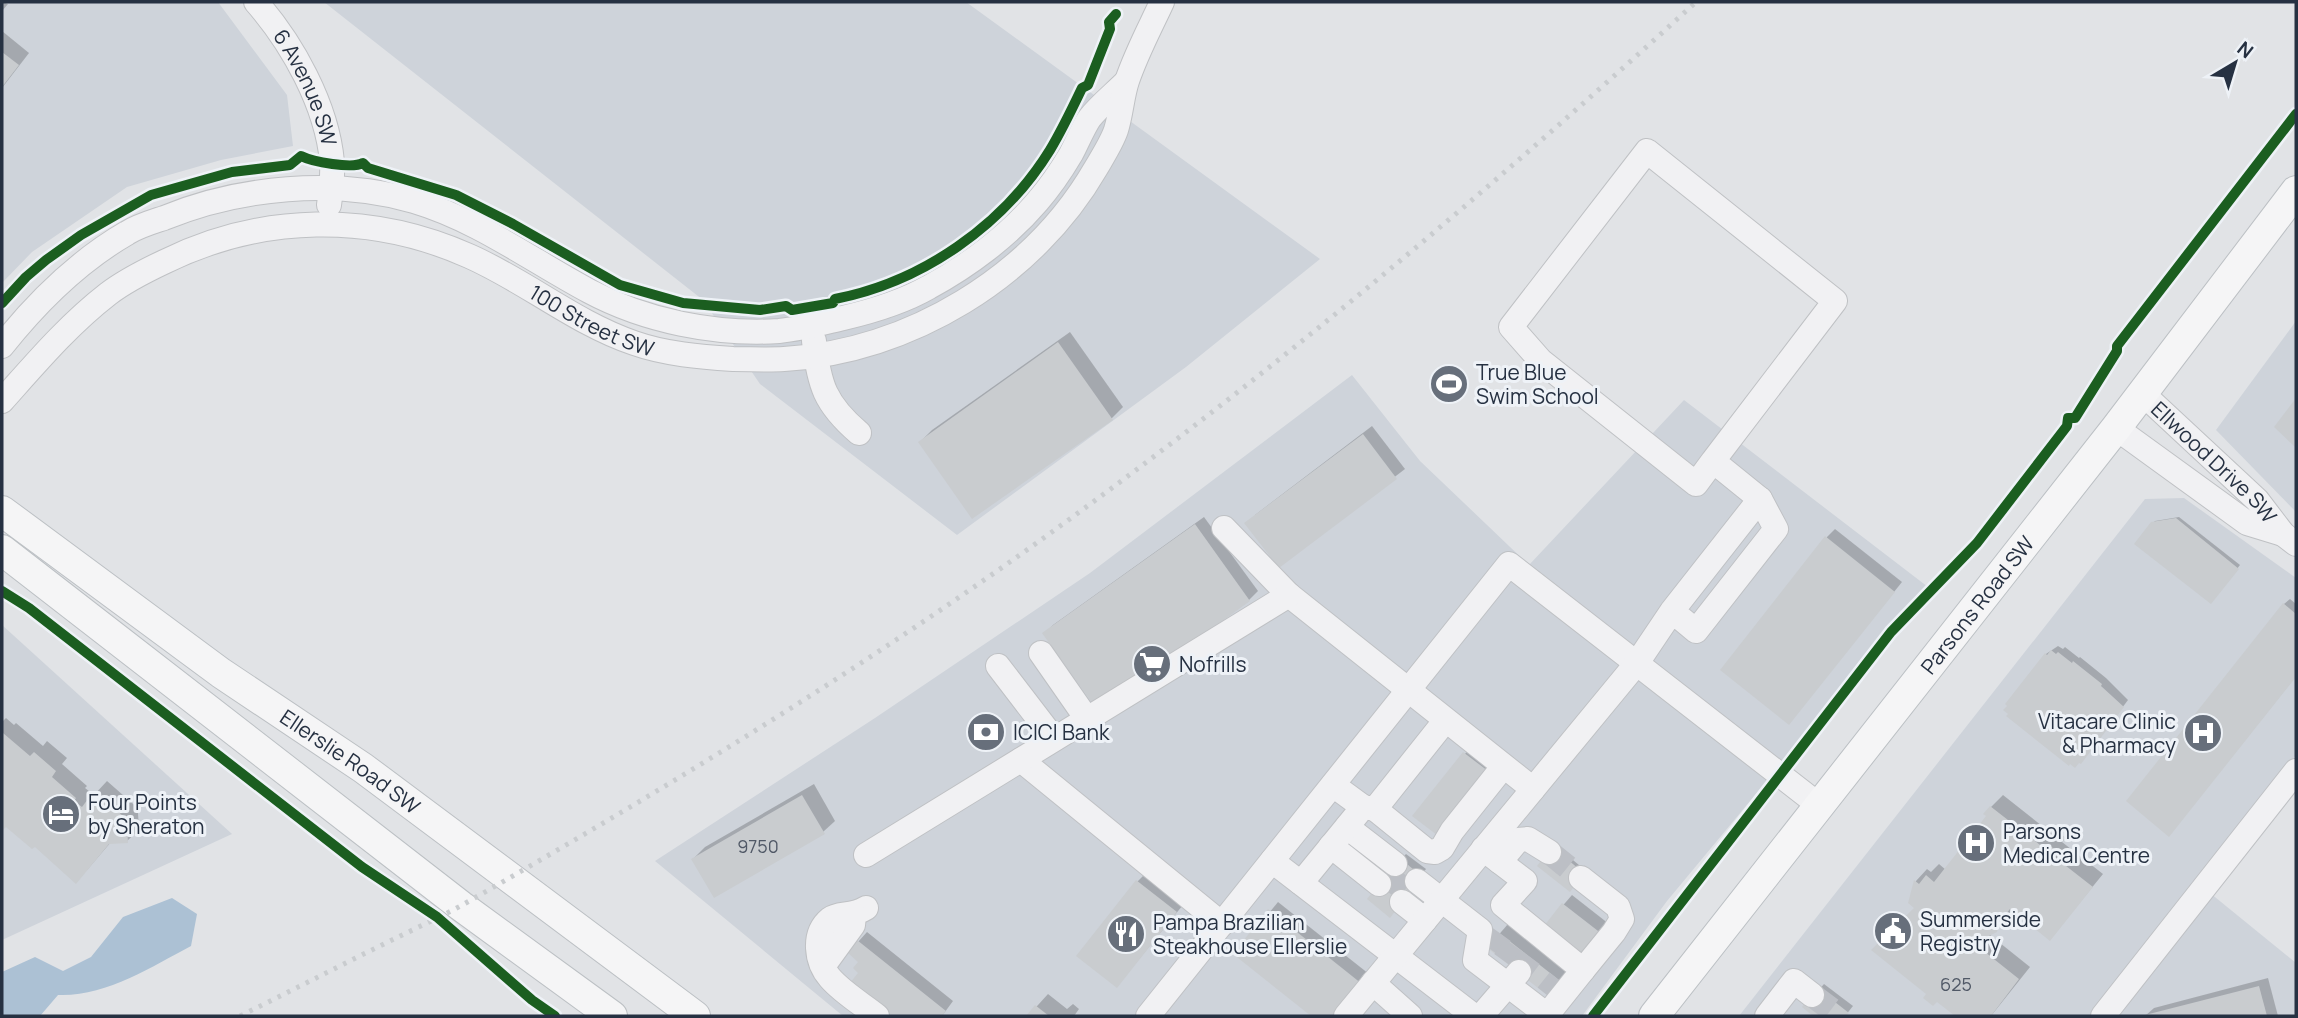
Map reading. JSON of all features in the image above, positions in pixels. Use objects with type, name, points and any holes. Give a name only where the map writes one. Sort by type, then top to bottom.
[{"type":"main road","name":"Parsons Road SW","points":[[1654,1016],[2116,428],[2296,191]]},
{"type":"main road","name":"Ellerslie Road SW","points":[[2,511],[221,673],[363,768],[695,1016]]},
{"type":"main road","name":"Ellerslie Road SW","points":[[2,550],[461,906],[612,1016]]},
{"type":"street","name":"6 Avenue SW","points":[[256,2],[275,24],[307,79],[319,111],[331,154],[328,223]]},
{"type":"street","name":"100 Street SW","points":[[2,401],[54,342],[82,316],[111,291],[152,268],[194,247],[235,234],[276,227],[328,223],[371,226],[444,246],[488,265],[581,320],[635,343],[695,356],[784,359],[815,356],[888,338],[961,303],[1013,266],[1057,222],[1095,170],[1116,130],[1127,81],[1162,2]]},
{"type":"street","name":"100 Street SW","points":[[2,346],[60,280],[128,232],[222,198],[279,190],[370,192],[413,201],[499,237],[589,291],[655,317],[687,324],[752,331],[780,331],[812,326],[870,312],[926,289],[952,274],[998,240],[1036,203],[1070,154],[1090,119],[1127,81]]},
{"type":"street","points":[[1647,151],[1835,301],[1713,461],[1696,484],[1541,361],[1511,327],[1647,151]]},
{"type":"street","points":[[812,326],[815,356],[825,394],[836,413],[859,433]]},
{"type":"street","name":"Ellwood Drive SW","points":[[2142,393],[2257,500],[2290,539]]},
{"type":"street","name":"Ellwood Drive SW","points":[[2116,428],[2247,523],[2290,539]]},
{"type":"street","points":[[1492,856],[1533,789],[1637,663],[1672,611],[1760,499],[1713,461]]},
{"type":"street","points":[[1224,528],[1289,595],[1533,789]]},
{"type":"street","points":[[1149,1016],[1509,564],[1820,806]]},
{"type":"street","points":[[866,855],[1289,595]]},
{"type":"street","points":[[1041,653],[1087,719]]},
{"type":"street","points":[[998,666],[1054,739]]},
{"type":"street","points":[[1301,883],[1339,837],[1369,808],[1445,721]]},
{"type":"street","points":[[1021,760],[1222,924]]},
{"type":"street","points":[[1333,785],[1427,851],[1435,852],[1442,848],[1451,831],[1503,767]]},
{"type":"street","points":[[2103,1016],[2296,771]]},
{"type":"street","points":[[1339,837],[1386,874]]},
{"type":"street","points":[[1346,1016],[1433,911],[1492,856],[1518,841],[1528,839],[1549,852]]},
{"type":"street","points":[[1492,856],[1525,881],[1525,960]]},
{"type":"street","points":[[1272,861],[1474,1016]]},
{"type":"street","points":[[1481,1016],[1525,960],[1614,932],[1622,919],[1618,907],[1581,878]]},
{"type":"street","points":[[1409,892],[1433,911],[1525,960]]},
{"type":"street","points":[[860,911],[832,917],[825,925],[817,946],[829,977],[877,1016]]},
{"type":"street","points":[[1768,1016],[1794,981],[1812,995]]},
{"type":"street","points":[[1373,983],[1410,1016]]},
{"type":"shaded area","points":[[2,2],[218,2],[287,95],[293,146],[221,160],[127,187],[32,252],[2,283]]},
{"type":"shaded area","points":[[324,2],[966,2],[1320,259],[1186,367],[957,535],[760,384],[703,300]]},
{"type":"shaded area","points":[[2296,321],[2296,512],[2216,430]]},
{"type":"shaded area","points":[[1352,375],[1420,461],[1529,565],[1684,400],[1928,587],[1667,901],[1582,1016],[843,1016],[655,861],[875,718],[1090,573]]},
{"type":"shaded area","points":[[2184,498],[2296,578],[2296,755],[2090,1016],[1739,1016],[2145,499]]},
{"type":"shaded area","points":[[2,625],[232,834],[2,940]]},
{"type":"shaded area","points":[[2210,893],[2296,963],[2296,1016],[2113,1016]]},
{"type":"water","points":[[172,898],[197,914],[191,946],[110,986],[58,995],[40,1016],[2,1016],[2,972],[35,957],[63,971],[91,957],[123,917]]},
{"type":"building","points":[[2,52],[19,65],[2,87]]},
{"type":"building","points":[[1058,342],[1113,420],[972,519],[918,442]]},
{"type":"building","points":[[2296,398],[2296,448],[2274,427]]},
{"type":"building","points":[[1363,434],[1397,479],[1279,568],[1244,523]]},
{"type":"building","points":[[2176,518],[2239,569],[2211,604],[2134,544],[2151,522]]},
{"type":"building","points":[[1195,524],[1250,601],[1098,711],[1042,633]]},
{"type":"building","points":[[1825,536],[1895,592],[1789,725],[1720,670]]},
{"type":"building","points":[[2283,603],[2296,614],[2296,677],[2169,837],[2126,801]]},
{"type":"building","points":[[2051,650],[2072,663],[2073,661],[2102,684],[2101,686],[2124,707],[2081,764],[2075,768],[2006,716],[2008,714],[2003,710],[2045,653],[2047,655]]},
{"type":"building","name":"Four Points by Sheraton","points":[[3,733],[30,756],[34,752],[56,771],[52,777],[76,798],[74,801],[82,807],[94,791],[130,822],[127,826],[128,843],[109,844],[76,884],[35,847],[32,849],[6,827],[2,831]]},
{"type":"building","points":[[1463,752],[1488,771],[1437,835],[1412,816]]},
{"type":"building","points":[[802,795],[825,834],[714,898],[691,859]]},
{"type":"building","points":[[1990,806],[2044,848],[2047,844],[2056,850],[2052,855],[2093,887],[2050,941],[2010,909],[2000,921],[1997,932],[1989,936],[1980,948],[2019,979],[1991,1016],[1955,1016],[1937,1002],[1933,1006],[1923,998],[1926,994],[1871,950],[1914,908],[1908,903],[1914,880],[1919,884],[1926,875],[1934,882],[1986,816],[1983,814]]},
{"type":"building","points":[[1552,847],[1584,873],[1570,892],[1537,866]]},
{"type":"building","points":[[1400,858],[1421,876],[1390,918],[1367,899]]},
{"type":"building","name":"Pampa Brazilian Steakhouse Ellerslie","points":[[1136,880],[1177,912],[1117,988],[1076,956]]},
{"type":"building","points":[[1562,903],[1602,934],[1584,957],[1544,926]]},
{"type":"building","points":[[1268,909],[1362,984],[1336,1016],[1311,1016],[1233,954]]},
{"type":"building","points":[[1498,932],[1564,984],[1552,999],[1486,947]]},
{"type":"building","points":[[857,940],[946,1011],[942,1016],[892,1016],[850,983],[858,973],[853,968],[858,962],[847,952]]},
{"type":"building","points":[[2259,986],[2267,1016],[2145,1016],[2145,1015]]},
{"type":"building","points":[[1817,988],[1849,1013],[1846,1016],[1813,1016],[1802,1007]]},
{"type":"building","points":[[1035,1005],[1049,1016],[1026,1016]]},
{"type":"tunnel","points":[[1549,852],[1581,878]]},
{"type":"tunnel","points":[[1386,875],[1409,893]]},
{"type":"tunnel","points":[[1490,949],[1501,934]]},
{"type":"tunnel","points":[[1504,961],[1515,946]]},
{"type":"tunnel","points":[[1519,972],[1530,957]]},
{"type":"tunnel","points":[[1547,995],[1559,980]]},
{"type":"tunnel","points":[[1812,995],[1840,1016]]},
{"type":"railway","points":[[240,1016],[455,909],[545,857],[707,761],[944,608],[1175,441],[1328,320],[1477,196],[1696,2]]},
{"type":"cycle path","points":[[2,303],[46,260],[81,235],[151,195],[232,172],[290,165],[301,156],[332,164],[363,163],[368,168],[456,195],[620,285],[683,303],[760,310],[786,306],[792,310],[833,303],[835,299],[867,291],[929,264],[958,247],[1009,203],[1031,178],[1050,150],[1082,88],[1088,85],[1110,29],[1109,22],[1116,14]]},
{"type":"cycle path","points":[[1593,1016],[1891,632],[1977,543],[2067,426],[2068,418],[2075,418],[2117,351],[2117,346],[2296,114]]},
{"type":"cycle path","points":[[2,591],[29,608],[362,867],[437,917],[532,1000],[555,1016]]},
{"type":"place","name":"True Blue Swim School","points":[[1449,384]]},
{"type":"place","name":"Nofrills","points":[[1152,664]]},
{"type":"place","name":"ICICI Bank","points":[[986,732]]},
{"type":"place","name":"Vitacare Clinic & Pharmacy","points":[[2203,733]]},
{"type":"place","name":"Four Points by Sheraton","points":[[61,814]]},
{"type":"place","name":"Parsons Medical Centre","points":[[1976,843]]},
{"type":"place","name":"Summerside Registry","points":[[1893,931]]},
{"type":"place","name":"Pampa Brazilian Steakhouse Ellerslie","points":[[1126,934]]}]
